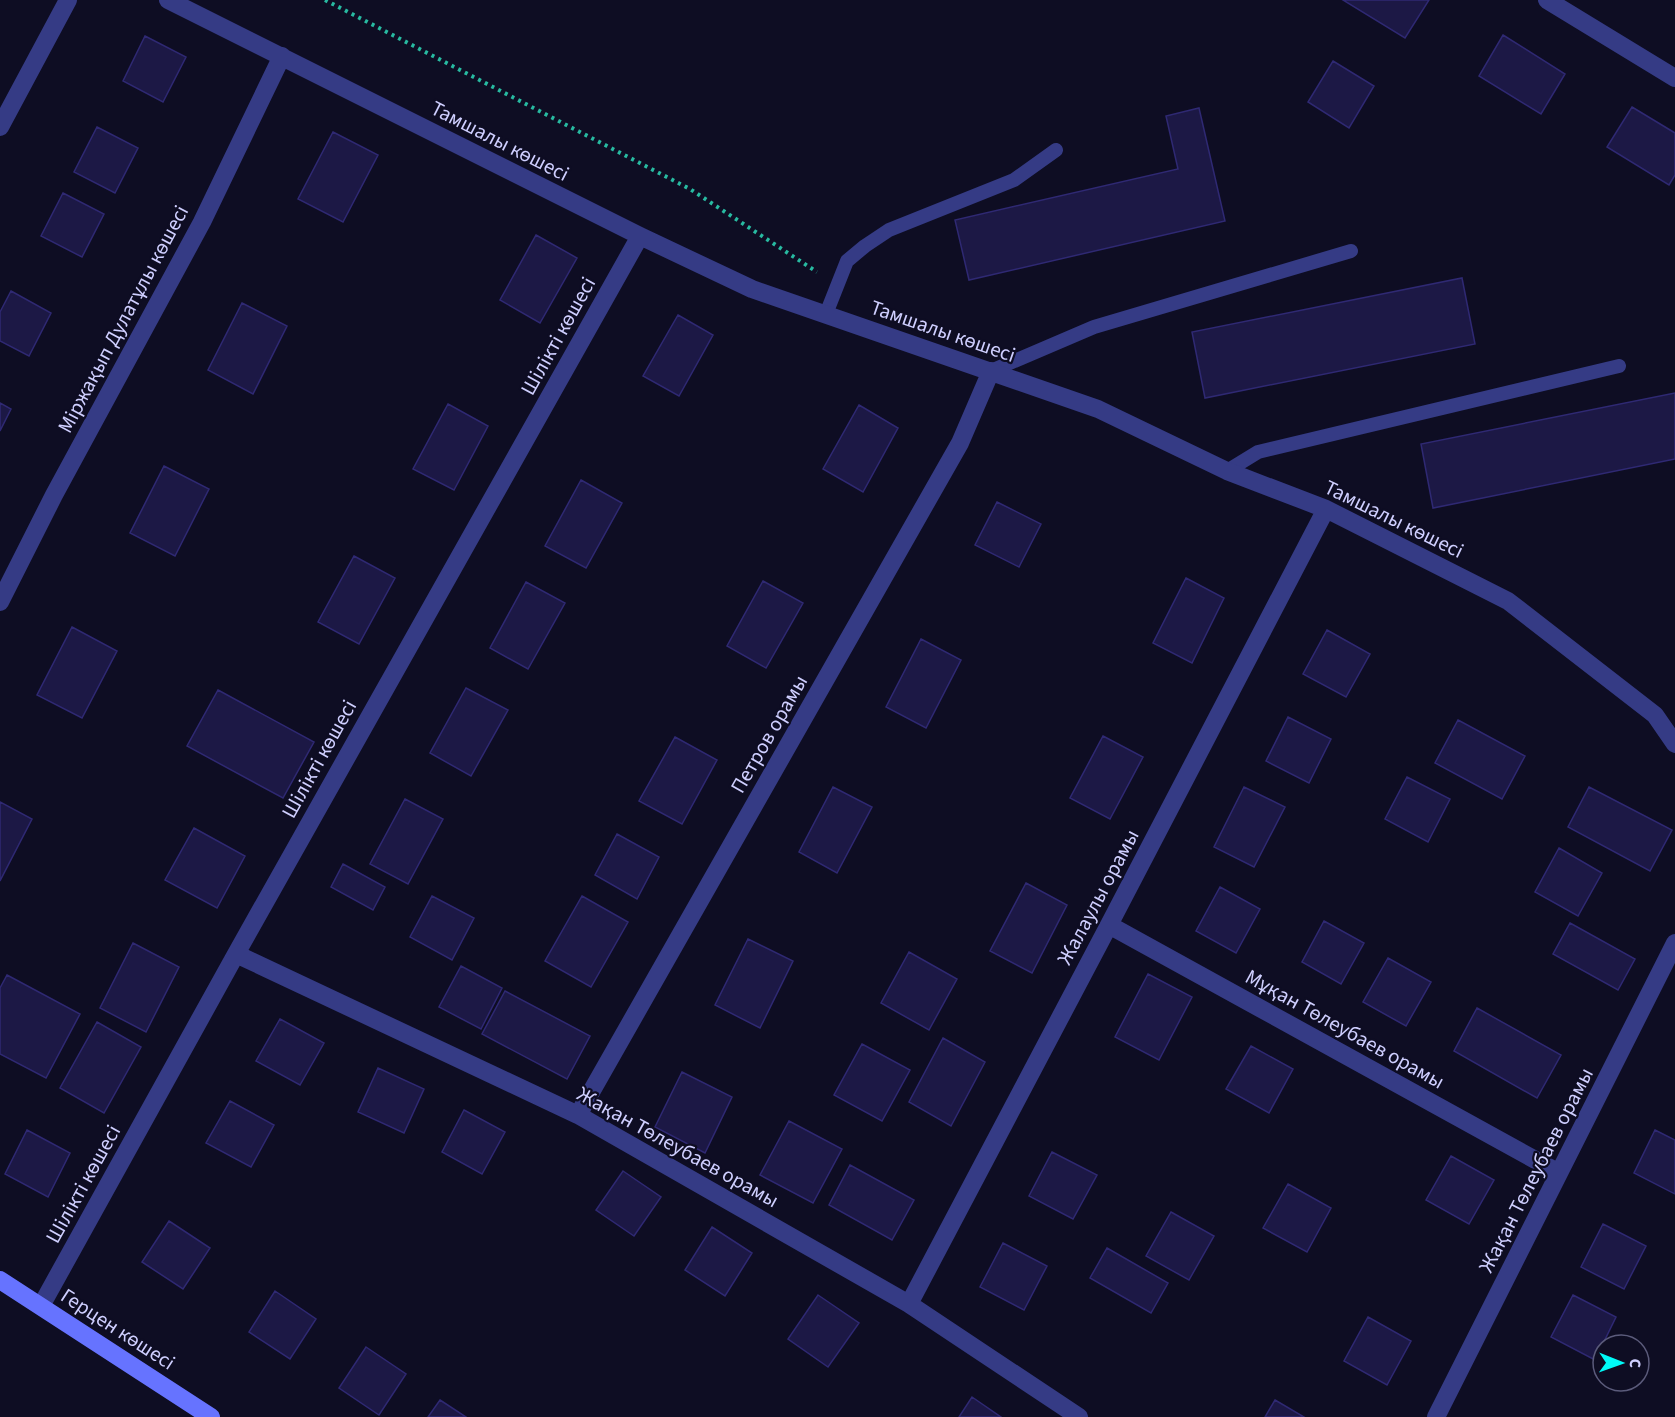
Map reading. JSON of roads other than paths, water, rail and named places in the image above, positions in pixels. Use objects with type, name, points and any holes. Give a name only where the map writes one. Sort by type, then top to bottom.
[{"type":"street","points":[[0,127],[69,0]]},
{"type":"street","name":"Тамшалы көшесі","points":[[168,0],[640,236],[752,289],[1098,409],[1227,471],[1326,509],[1508,601],[1655,715],[1675,744]]},
{"type":"street","points":[[1547,0],[1675,78]]},
{"type":"street","name":"Міржақып Дулатұлы көшесі","points":[[0,602],[54,495],[202,222],[282,56]]},
{"type":"street","name":"Шілікті көшесі","points":[[41,1306],[640,236]]},
{"type":"street","name":"Петров орамы","points":[[578,1115],[960,443],[991,371]]},
{"type":"street","name":"Жалаулы орамы","points":[[909,1304],[1326,509]]},
{"type":"street","name":"Мұқан Төлеубаев орамы","points":[[1109,925],[1559,1173]]},
{"type":"street","name":"Жақан Төлеубаев орамы","points":[[1436,1417],[1675,943]]},
{"type":"street","name":"Жақан Төлеубаев орамы","points":[[236,954],[578,1115],[909,1304],[1078,1417]]},
{"type":"street","name":"Герцен көшесі","points":[[0,1280],[211,1417]]},
{"type":"lane","points":[[826,314],[847,261],[865,246],[889,230],[1014,180],[1056,150]]},
{"type":"lane","points":[[991,371],[1094,327],[1351,251]]},
{"type":"lane","points":[[1227,471],[1258,452],[1618,366]]}]
